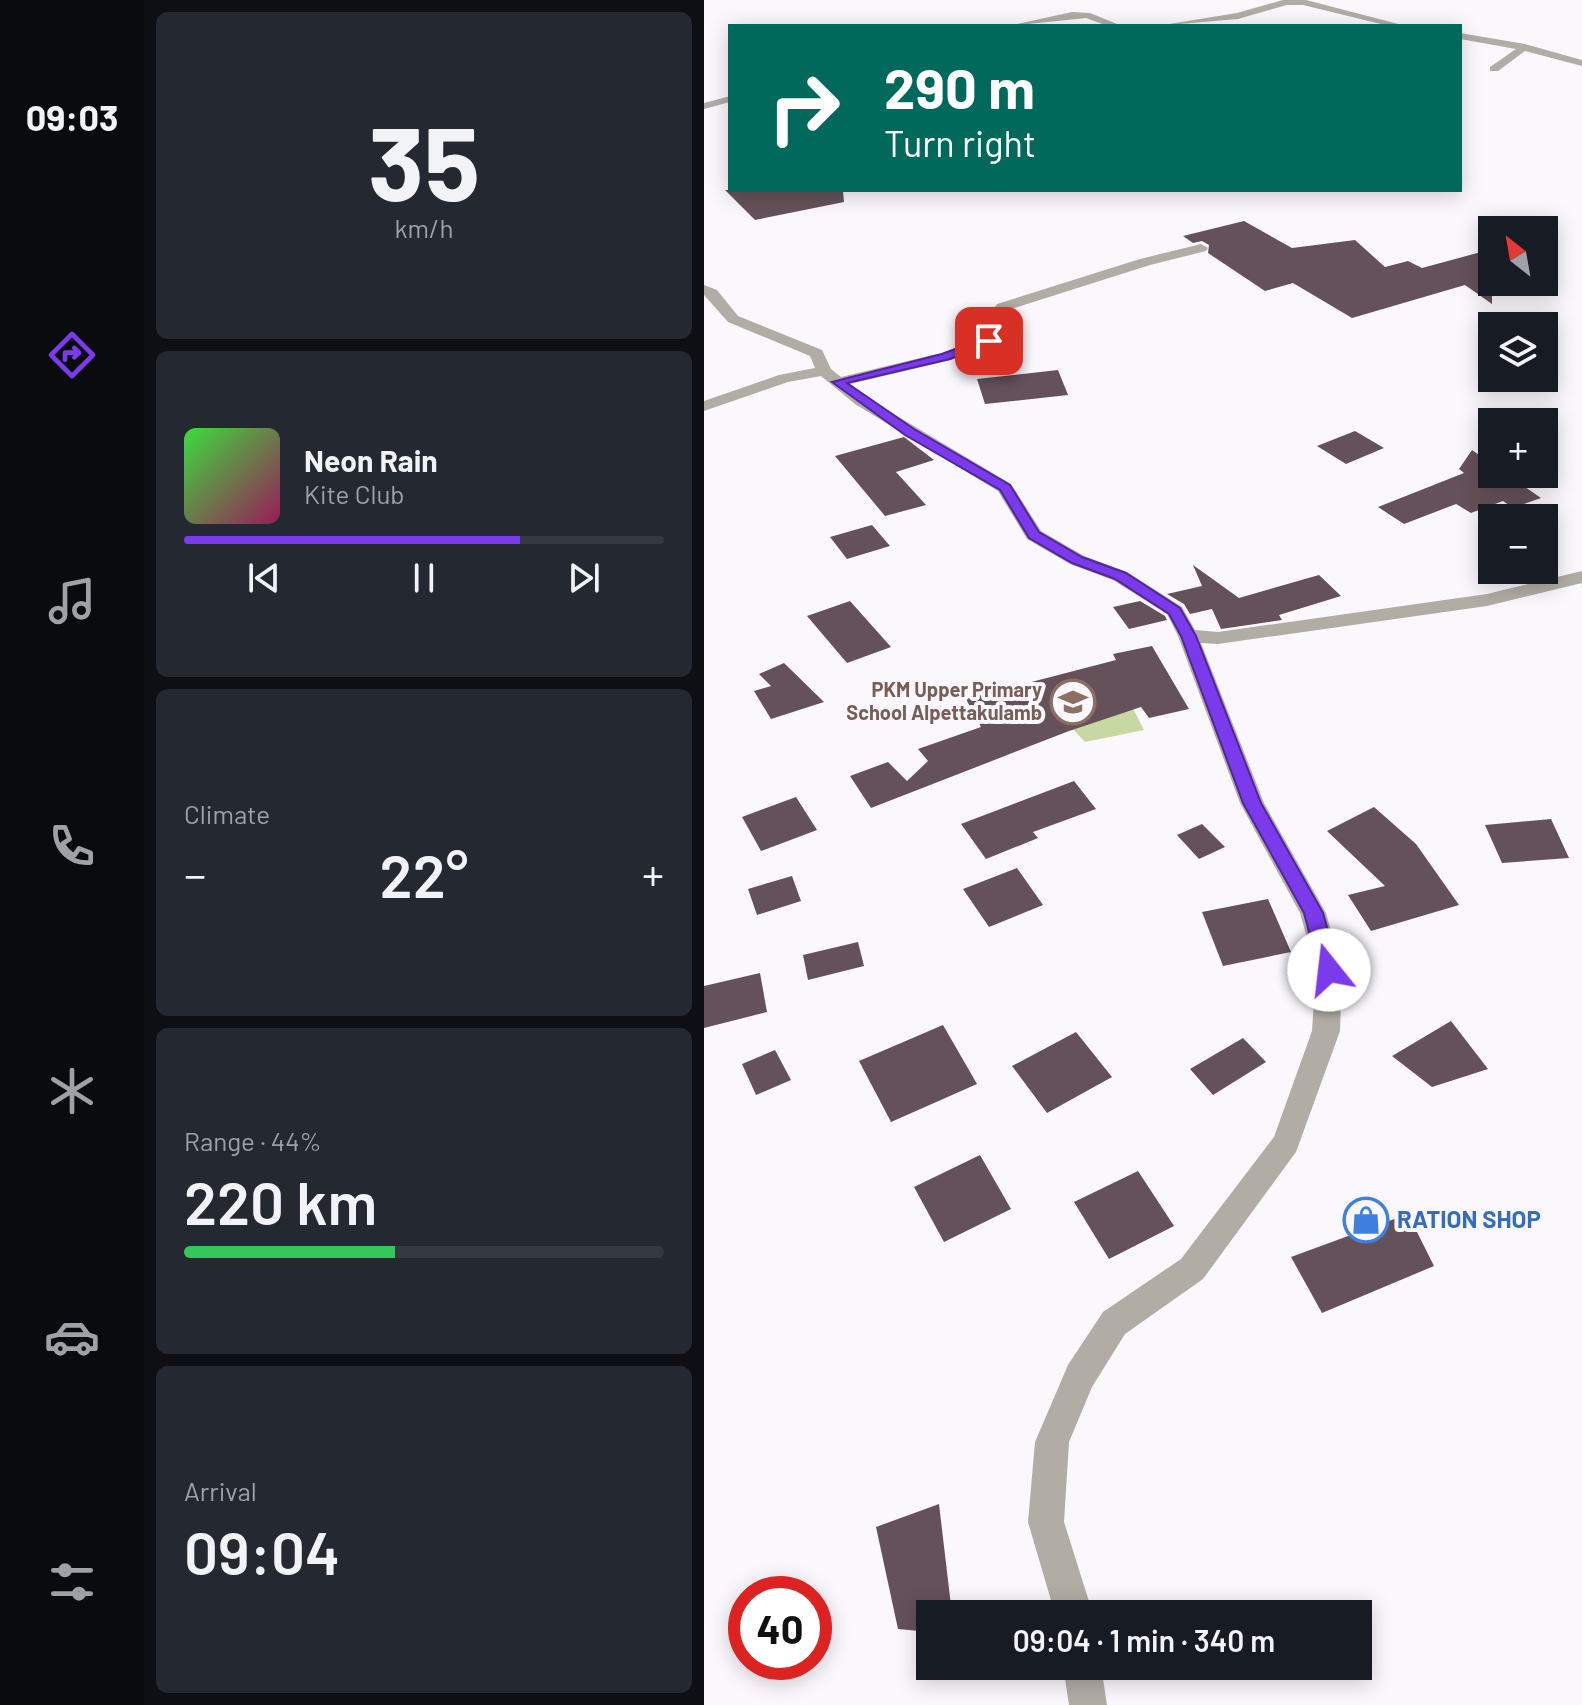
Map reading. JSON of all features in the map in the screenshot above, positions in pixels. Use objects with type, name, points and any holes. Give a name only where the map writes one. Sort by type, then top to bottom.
[{"type":"street","points":[[1177,24],[1238,16],[1286,2],[1319,4],[1357,18],[1390,24]]},
{"type":"street","points":[[1069,6],[1111,24]]},
{"type":"street","points":[[1026,24],[1085,15]]},
{"type":"street","points":[[1462,36],[1525,47],[1582,63]]},
{"type":"street","points":[[1494,69],[1525,47]]},
{"type":"street","points":[[704,106],[728,100]]},
{"type":"street","points":[[704,406],[785,378],[831,376],[946,357],[1010,333],[1011,321],[1002,307],[1145,262],[1201,248]]},
{"type":"street","points":[[704,289],[712,293],[733,319],[817,353],[831,376],[910,432],[1005,488],[1034,535],[1077,560],[1131,583],[1175,611],[1188,636],[1252,803],[1313,913],[1329,970],[1326,1031],[1286,1143],[1192,1269],[1114,1323],[1080,1376],[1052,1442],[1046,1522],[1070,1600]]},
{"type":"street","points":[[1188,636],[1218,638],[1487,600],[1582,577]]},
{"type":"street","points":[[1084,1680],[1088,1705]]},
{"type":"green space","points":[[1125,693],[1144,730],[1085,742],[1068,724]]},
{"type":"building","points":[[725,190],[843,192],[844,202],[755,220]]},
{"type":"building","points":[[1244,221],[1292,248],[1355,240],[1385,267],[1408,261],[1422,268],[1478,253],[1478,294],[1465,285],[1352,318],[1293,283],[1265,291],[1208,253],[1209,245],[1202,241],[1193,243],[1183,236]]},
{"type":"building","points":[[1481,296],[1492,296],[1492,304]]},
{"type":"building","points":[[1058,370],[1068,395],[985,404],[977,379]]},
{"type":"building","points":[[1355,431],[1384,448],[1346,464],[1317,446]]},
{"type":"building","points":[[904,437],[934,460],[896,472],[926,505],[885,516],[835,456]]},
{"type":"building","points":[[1472,450],[1478,454],[1478,488],[1526,488],[1541,498],[1524,504],[1503,501],[1478,504],[1478,510],[1471,513],[1456,504],[1404,524],[1378,507],[1464,473],[1459,469]]},
{"type":"building","points":[[872,525],[890,546],[847,559],[830,537]]},
{"type":"building","points":[[1193,565],[1239,598],[1319,575],[1341,596],[1279,615],[1282,620],[1221,629],[1212,609],[1190,614],[1184,604],[1167,594],[1202,586]]},
{"type":"building","points":[[850,601],[891,647],[847,663],[807,616]]},
{"type":"building","points":[[1140,601],[1167,620],[1129,629],[1113,607]]},
{"type":"building","name":"PKM Upper Primary School Alpettakulamb","points":[[1152,646],[1189,709],[1149,718],[1141,707],[1069,731],[871,808],[850,776],[888,762],[907,781],[928,761],[918,749],[981,727],[966,699],[1116,660],[1113,654]]},
{"type":"building","points":[[784,663],[824,702],[771,719],[754,691],[771,686],[759,674]]},
{"type":"building","points":[[1074,781],[1096,809],[1033,832],[1038,838],[986,859],[961,824]]},
{"type":"building","points":[[796,797],[817,830],[761,851],[742,817]]},
{"type":"building","points":[[1374,807],[1416,844],[1459,905],[1371,931],[1348,895],[1385,886],[1327,831]]},
{"type":"building","points":[[1551,819],[1569,858],[1502,863],[1485,825]]},
{"type":"building","points":[[1202,824],[1225,847],[1199,859],[1177,835]]},
{"type":"building","points":[[1017,868],[1043,905],[989,927],[963,889]]},
{"type":"building","points":[[792,876],[801,901],[757,915],[748,889]]},
{"type":"building","points":[[1268,899],[1291,952],[1223,966],[1202,912]]},
{"type":"building","points":[[858,942],[864,966],[808,980],[803,955]]},
{"type":"building","points":[[760,973],[767,1012],[704,1028],[704,986]]},
{"type":"building","points":[[1451,1021],[1488,1069],[1432,1087],[1392,1056]]},
{"type":"building","points":[[943,1025],[977,1084],[891,1122],[859,1061]]},
{"type":"building","points":[[1076,1032],[1112,1077],[1047,1113],[1012,1066]]},
{"type":"building","points":[[1243,1038],[1266,1062],[1213,1095],[1190,1069]]},
{"type":"building","points":[[775,1050],[791,1080],[756,1095],[742,1064]]},
{"type":"building","points":[[980,1155],[1011,1209],[944,1242],[914,1187]]},
{"type":"building","points":[[1138,1171],[1174,1226],[1109,1259],[1074,1202]]},
{"type":"building","points":[[1408,1214],[1434,1266],[1322,1313],[1291,1257]]},
{"type":"building","points":[[939,1504],[950,1600],[916,1600],[916,1631],[898,1629],[876,1527]]},
{"type":"place","name":"PKM Upper Primary School Alpettakulamb","points":[[1073,702]]},
{"type":"place","name":"RATION SHOP","points":[[1366,1220]]},
{"type":"route","points":[[989,341],[946,357],[838,382],[861,401],[1005,488],[1034,535],[1077,560],[1120,576],[1175,611],[1188,636],[1252,803],[1313,913],[1329,970]]}]
